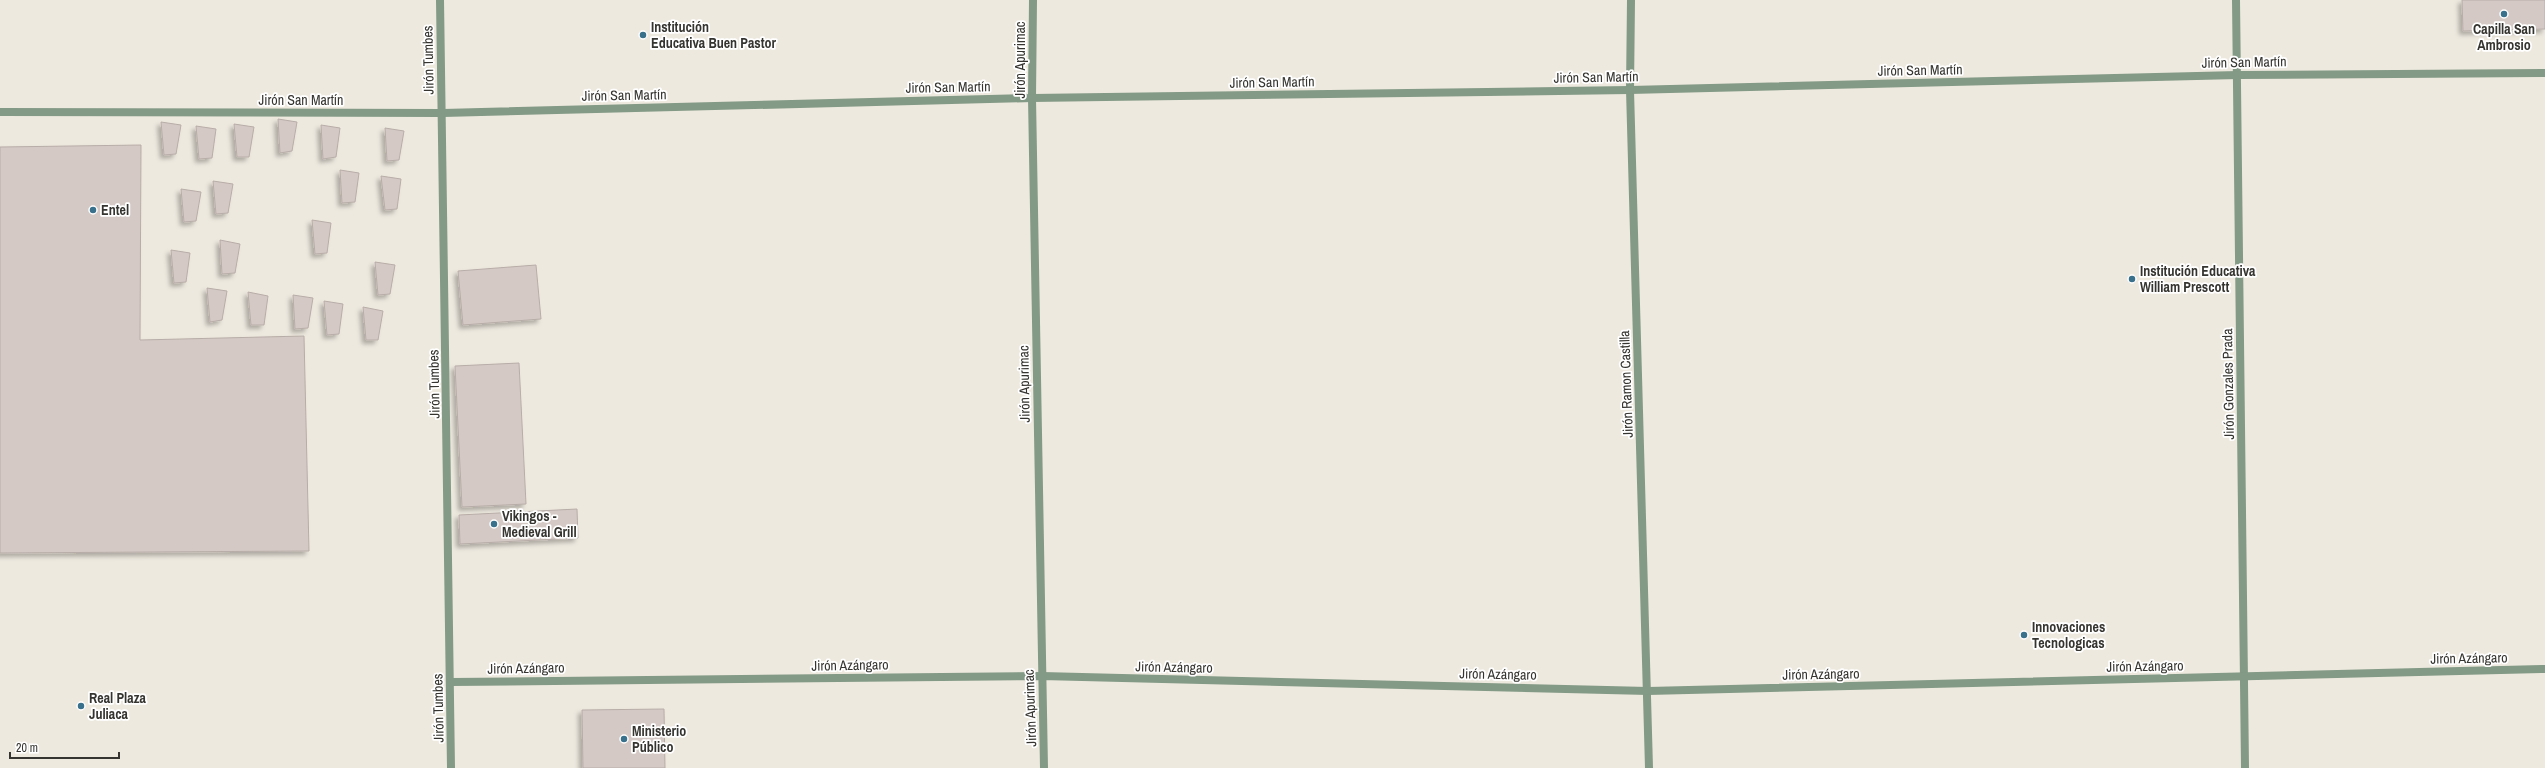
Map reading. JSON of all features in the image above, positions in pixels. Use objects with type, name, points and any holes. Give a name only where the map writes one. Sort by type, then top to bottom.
[{"type":"street","name":"Jirón Tumbes","points":[[440,0],[443,113],[452,768]]},
{"type":"street","name":"Jirón Apurimac","points":[[1033,0],[1032,98],[1044,768]]},
{"type":"street","name":"Jirón Ramon Castilla","points":[[1631,0],[1630,90],[1649,768]]},
{"type":"street","name":"Jirón Gonzales Prada","points":[[2236,0],[2245,768]]},
{"type":"street","name":"Jirón San Martín","points":[[0,112],[443,113],[1032,98],[1630,90],[2238,75],[2545,73]]},
{"type":"street","name":"Jirón Azángaro","points":[[451,682],[1042,676],[1648,691],[2545,669]]},
{"type":"building","name":"Capilla San Ambrosio","points":[[2462,0],[2545,0],[2545,29],[2463,31]]},
{"type":"building","points":[[278,119],[297,122],[292,151],[280,153]]},
{"type":"building","points":[[161,122],[181,125],[176,154],[164,155]]},
{"type":"building","points":[[234,124],[254,127],[249,157],[237,157]]},
{"type":"building","points":[[321,125],[340,128],[336,157],[323,159]]},
{"type":"building","points":[[196,126],[216,129],[212,158],[199,159]]},
{"type":"building","points":[[385,128],[404,131],[399,160],[387,161]]},
{"type":"building","points":[[141,145],[140,340],[304,336],[309,551],[0,553],[0,147]]},
{"type":"building","points":[[340,170],[359,173],[355,202],[342,203]]},
{"type":"building","points":[[381,176],[401,179],[397,209],[385,210]]},
{"type":"building","points":[[213,181],[233,184],[228,213],[216,214]]},
{"type":"building","points":[[181,189],[201,192],[196,221],[184,222]]},
{"type":"building","points":[[312,220],[331,223],[327,253],[315,254]]},
{"type":"building","points":[[220,240],[240,244],[235,273],[222,274]]},
{"type":"building","points":[[171,250],[190,253],[186,282],[174,283]]},
{"type":"building","points":[[375,262],[395,265],[390,294],[378,295]]},
{"type":"building","points":[[536,265],[541,319],[463,325],[458,271]]},
{"type":"building","points":[[207,288],[227,291],[222,320],[210,322]]},
{"type":"building","points":[[248,292],[268,296],[264,325],[251,325]]},
{"type":"building","points":[[293,295],[313,298],[308,328],[295,329]]},
{"type":"building","points":[[324,301],[343,304],[339,334],[327,335]]},
{"type":"building","points":[[363,307],[383,311],[378,340],[366,340]]},
{"type":"building","points":[[519,363],[526,504],[462,507],[455,366]]},
{"type":"building","points":[[577,509],[578,538],[460,544],[459,515]]},
{"type":"building","name":"Ministerio Público","points":[[664,709],[665,768],[583,768],[582,710]]},
{"type":"place","name":"Capilla San Ambrosio","points":[[2504,14]]},
{"type":"place","name":"Institución Educativa Buen Pastor","points":[[643,35]]},
{"type":"place","name":"Entel","points":[[93,210]]},
{"type":"place","name":"Institución Educativa William Prescott","points":[[2132,279]]},
{"type":"place","name":"Vikingos - Medieval Grill","points":[[494,524]]},
{"type":"place","name":"Innovaciones Tecnologicas","points":[[2024,635]]},
{"type":"place","name":"Real Plaza Juliaca","points":[[81,706]]},
{"type":"place","name":"Ministerio Público","points":[[624,739]]}]
